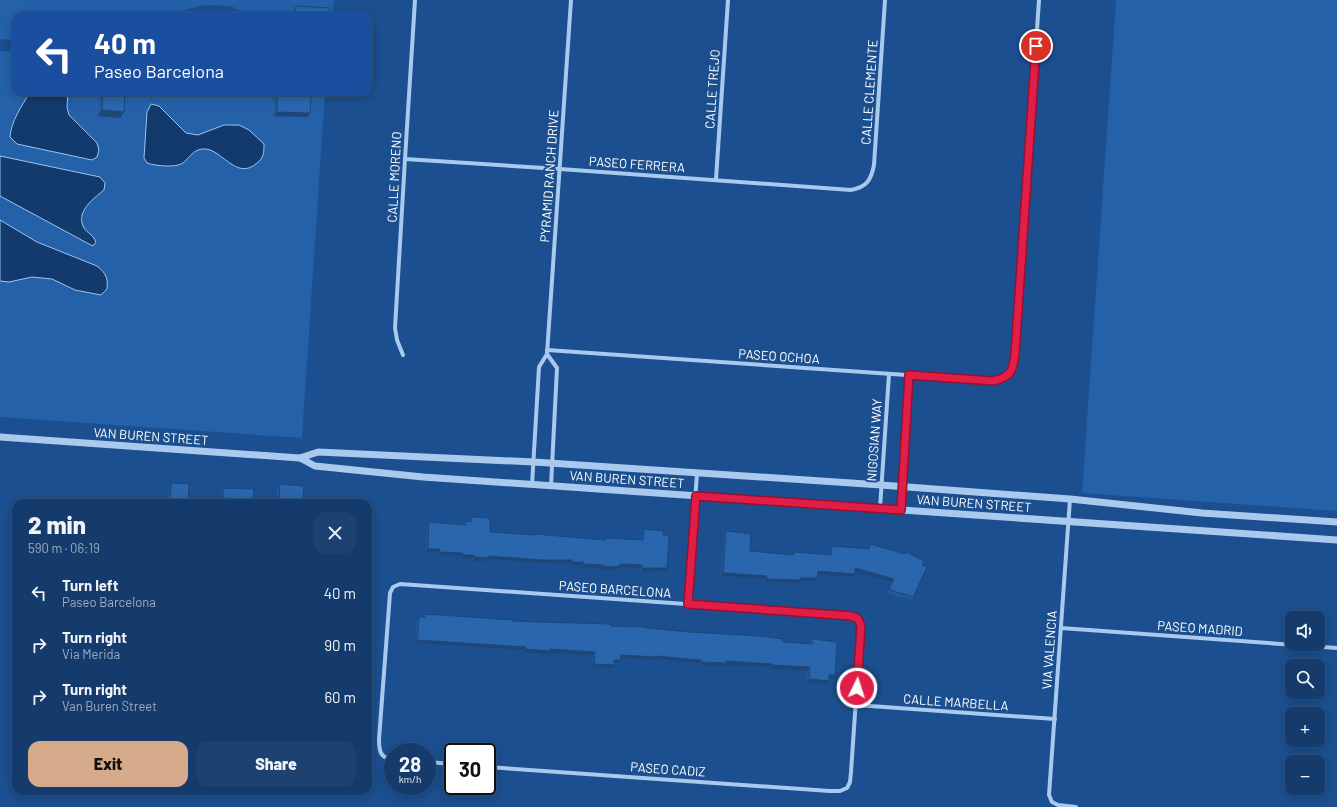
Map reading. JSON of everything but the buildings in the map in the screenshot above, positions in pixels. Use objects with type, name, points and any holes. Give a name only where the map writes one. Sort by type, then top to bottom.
[{"type":"street","name":"CALLE MORENO","points":[[403,354],[397,340],[395,328],[415,0]]},
{"type":"street","name":"PYRAMID RANCH DRIVE","points":[[532,485],[539,367],[547,352],[571,0]]},
{"type":"street","name":"CALLE TREJO","points":[[716,179],[728,0]]},
{"type":"street","name":"CALLE CLEMENTE","points":[[867,183],[872,176],[874,165],[885,0]]},
{"type":"street","name":"PASEO OCHOA","points":[[547,352],[993,381],[1002,379],[1008,375],[1013,367],[1015,354],[1039,0]]},
{"type":"street","name":"PASEO FERRERA","points":[[405,159],[716,179],[851,190],[860,188],[867,183]]},
{"type":"street","points":[[547,352],[557,368],[551,486]]},
{"type":"street","name":"NIGOSIAN WAY","points":[[880,508],[888,374]]},
{"type":"street","points":[[901,510],[909,375]]},
{"type":"street","name":"VAN BUREN STREET","points":[[0,437],[300,458],[318,452],[552,463],[1070,499],[1202,513],[1337,522]]},
{"type":"street","name":"VAN BUREN STREET","points":[[300,458],[315,466],[424,477],[1337,540]]},
{"type":"street","points":[[688,604],[697,473]]},
{"type":"street","name":"VIA VALENCIA","points":[[1070,499],[1049,795],[1052,802],[1058,805],[1076,807]]},
{"type":"street","name":"PASEO BARCELONA","points":[[384,758],[381,756],[379,749],[379,732],[388,603],[393,587],[400,584],[852,616],[858,619],[861,626],[856,705]]},
{"type":"street","name":"PASEO MADRID","points":[[1061,628],[1337,648]]},
{"type":"street","name":"CALLE MARBELLA","points":[[856,705],[1054,719]]},
{"type":"street","name":"PASEO CADIZ","points":[[496,767],[840,791],[847,788],[851,777],[856,705]]},
{"type":"shaded area","points":[[0,0],[334,0],[333,12],[242,12],[231,6],[206,5],[187,9],[181,12],[12,12],[12,40],[0,39]]},
{"type":"shaded area","points":[[1116,0],[1337,0],[1337,511],[1082,493]]},
{"type":"shaded area","points":[[0,51],[12,52],[12,96],[325,96],[302,438],[0,417]]},
{"type":"shaded area","points":[[28,96],[68,96],[67,107],[69,115],[97,143],[99,150],[97,157],[92,160],[17,144],[10,137],[12,125]]},
{"type":"shaded area","points":[[151,104],[159,106],[186,133],[198,135],[224,125],[239,125],[249,130],[264,144],[264,152],[262,157],[257,163],[249,168],[242,169],[210,150],[200,149],[194,152],[180,165],[165,166],[147,163],[144,158],[147,112]]},
{"type":"shaded area","points":[[0,156],[100,177],[105,183],[104,190],[86,206],[82,217],[84,228],[96,242],[93,246],[0,196]]},
{"type":"shaded area","points":[[0,220],[37,242],[97,266],[106,276],[107,289],[101,295],[75,290],[52,279],[32,277],[9,282],[0,281]]},
{"type":"route","points":[[857,688],[861,626],[858,619],[852,616],[688,604],[696,496],[901,510],[909,375],[993,381],[1002,379],[1008,375],[1013,367],[1015,354],[1036,46]]}]
